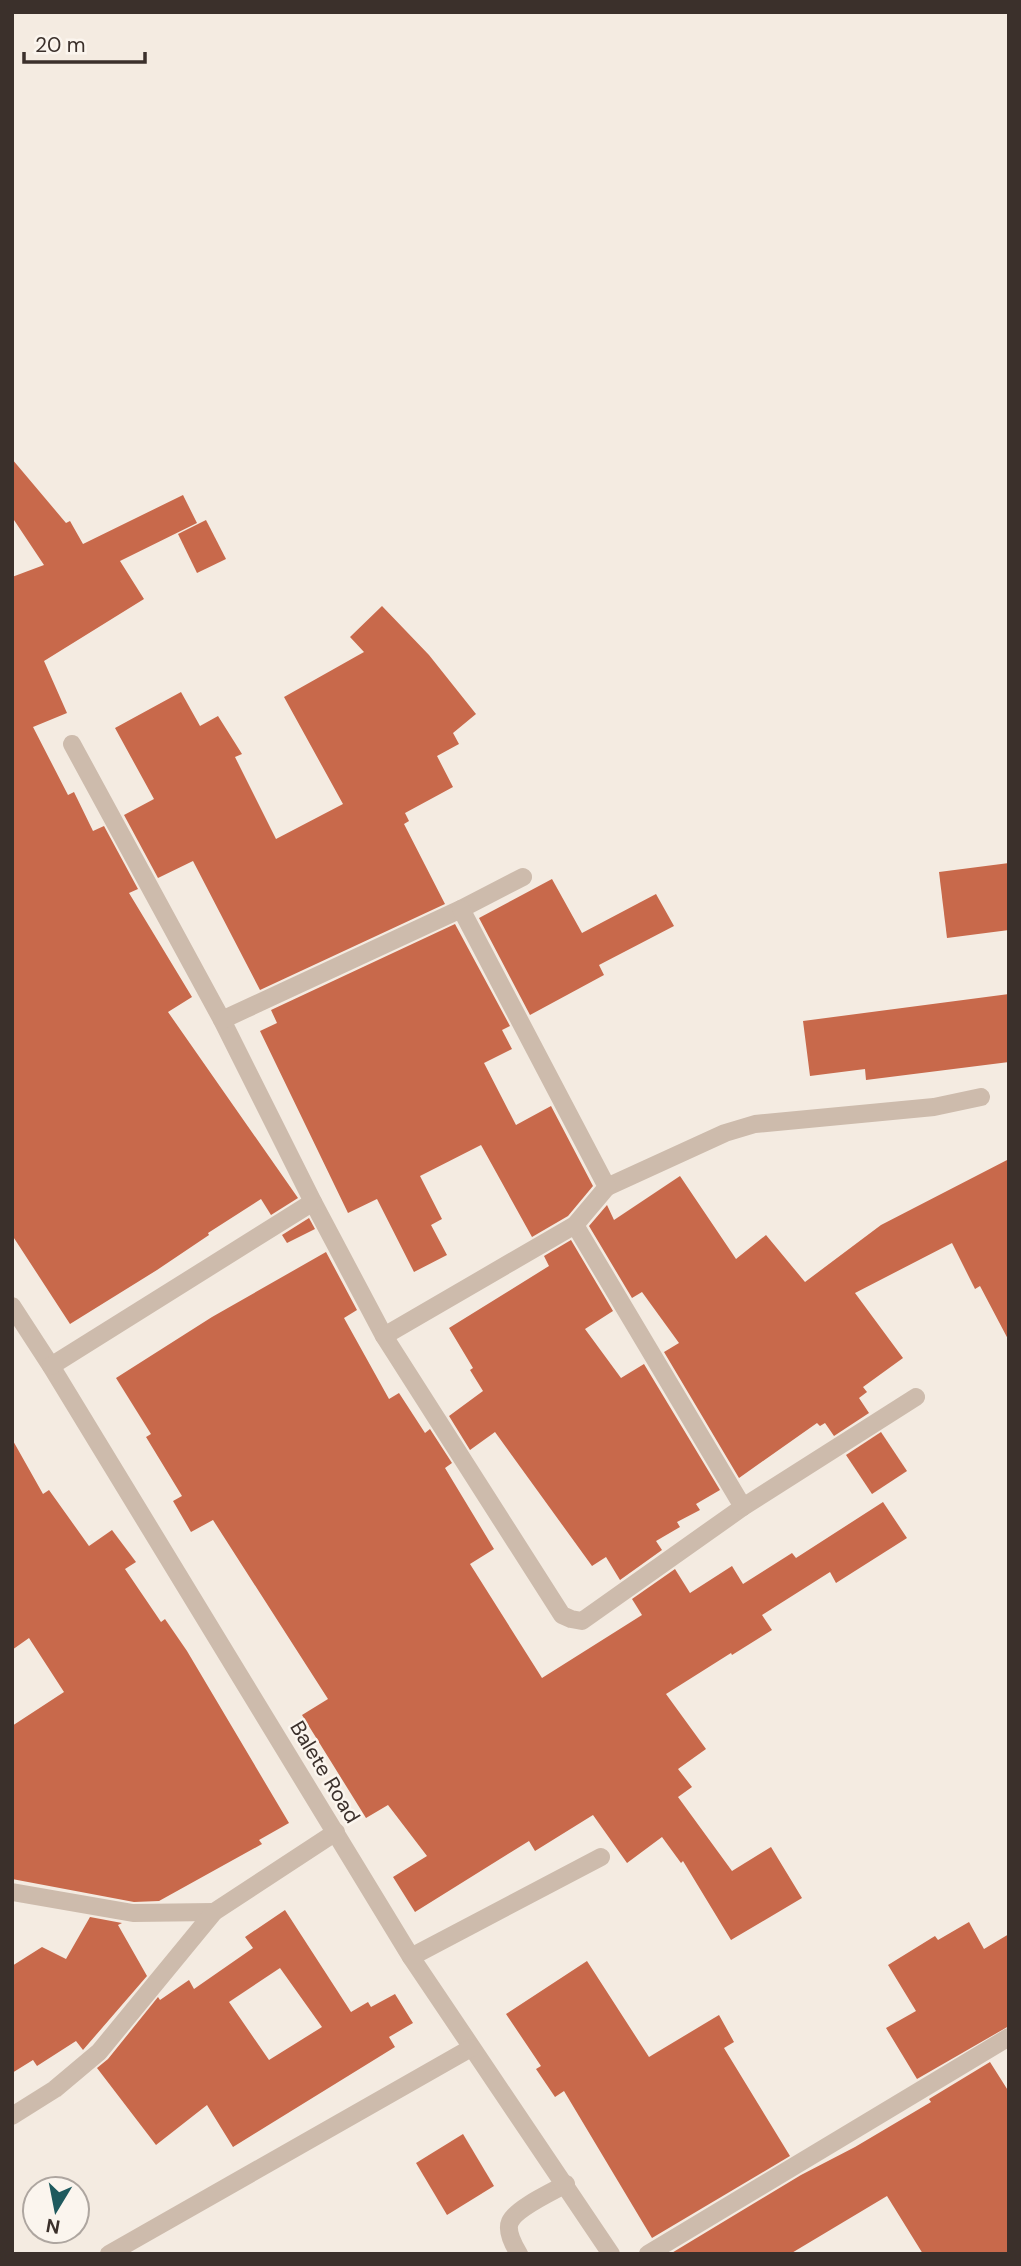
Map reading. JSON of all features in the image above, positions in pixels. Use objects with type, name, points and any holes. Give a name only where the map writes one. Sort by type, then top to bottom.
[{"type":"street","points":[[72,744],[222,1020],[384,1336],[562,1615],[582,1621],[743,1507],[916,1397]]},
{"type":"street","points":[[222,1020],[461,909],[523,877]]},
{"type":"street","points":[[461,909],[607,1187]]},
{"type":"street","points":[[384,1336],[575,1225],[607,1187],[725,1133],[755,1124],[934,1107],[981,1097]]},
{"type":"street","points":[[51,1366],[313,1202]]},
{"type":"street","points":[[575,1225],[743,1507]]},
{"type":"street","name":"Balete Road","points":[[12,1307],[51,1366],[411,1957],[611,2254]]},
{"type":"street","points":[[12,2116],[54,2089],[99,2052],[214,1912],[335,1832]]},
{"type":"street","points":[[411,1957],[601,1857]]},
{"type":"street","points":[[12,1892],[133,1913],[214,1912]]},
{"type":"street","points":[[648,2254],[1009,2038]]},
{"type":"street","points":[[109,2254],[471,2048]]},
{"type":"street","points":[[519,2254],[509,2230],[510,2222],[520,2211],[566,2184]]},
{"type":"building","points":[[12,459],[66,523],[70,521],[83,544],[183,495],[197,523],[120,561],[144,599],[44,661],[67,713],[33,727],[68,795],[74,792],[93,831],[104,826],[138,889],[129,893],[192,997],[168,1012],[298,1198],[271,1215],[261,1199],[157,1270],[70,1324],[12,1235],[12,577],[44,565],[12,517]]},
{"type":"building","points":[[206,520],[226,559],[197,573],[178,534]]},
{"type":"building","points":[[382,606],[429,655],[476,714],[453,733],[459,744],[437,756],[453,787],[405,813],[409,821],[404,824],[445,904],[260,990],[193,861],[158,878],[124,815],[154,799],[115,728],[181,692],[200,726],[218,716],[242,754],[235,757],[276,839],[343,804],[284,697],[364,652],[350,637]]},
{"type":"building","points":[[1009,863],[1009,930],[947,938],[939,872]]},
{"type":"building","points":[[552,879],[582,933],[656,894],[674,926],[599,965],[604,975],[530,1015],[479,918]]},
{"type":"building","points":[[455,924],[510,1026],[502,1030],[512,1049],[484,1063],[516,1125],[551,1106],[593,1186],[568,1216],[532,1237],[481,1145],[420,1176],[442,1219],[431,1225],[447,1255],[414,1272],[377,1199],[348,1213],[260,1031],[277,1023],[271,1010]]},
{"type":"building","points":[[1009,994],[1009,1062],[866,1080],[865,1069],[810,1076],[803,1021]]},
{"type":"building","points":[[1009,1159],[1009,1341],[980,1286],[975,1289],[952,1243],[855,1293],[903,1358],[863,1387],[867,1392],[859,1398],[869,1413],[834,1436],[825,1423],[820,1426],[817,1423],[739,1478],[664,1352],[679,1343],[642,1292],[632,1298],[589,1226],[607,1205],[614,1220],[680,1176],[736,1259],[766,1235],[805,1282],[881,1225]]},
{"type":"building","points":[[309,1218],[315,1229],[287,1243],[282,1235]]},
{"type":"building","points":[[571,1240],[613,1311],[585,1329],[621,1378],[644,1364],[720,1490],[696,1504],[700,1510],[677,1522],[680,1527],[656,1541],[662,1550],[620,1580],[606,1557],[592,1566],[495,1432],[470,1450],[449,1416],[483,1391],[470,1370],[473,1368],[449,1328],[549,1266],[544,1256]]},
{"type":"building","points":[[326,1252],[357,1310],[344,1318],[389,1399],[399,1393],[425,1433],[430,1429],[452,1463],[445,1468],[494,1549],[470,1564],[542,1678],[642,1615],[632,1599],[675,1569],[690,1593],[732,1566],[743,1584],[792,1553],[796,1558],[883,1502],[907,1538],[836,1583],[830,1572],[762,1615],[772,1630],[666,1694],[706,1749],[678,1769],[692,1787],[678,1797],[732,1871],[771,1847],[802,1898],[731,1940],[683,1861],[681,1863],[662,1837],[627,1863],[593,1815],[535,1851],[529,1841],[415,1912],[393,1877],[427,1856],[388,1805],[366,1818],[302,1715],[328,1699],[213,1520],[191,1532],[173,1501],[182,1496],[146,1437],[151,1434],[116,1378],[212,1317]]},
{"type":"building","points":[[881,1432],[907,1471],[872,1494],[846,1455]]},
{"type":"building","points":[[12,1439],[43,1494],[49,1490],[89,1546],[112,1530],[136,1562],[125,1569],[161,1622],[165,1619],[187,1651],[289,1823],[259,1840],[262,1844],[159,1901],[134,1902],[12,1879],[12,1726],[64,1692],[29,1638],[12,1650]]},
{"type":"building","points":[[285,1910],[351,2012],[368,2002],[371,2007],[395,1994],[413,2023],[389,2037],[395,2047],[233,2147],[207,2105],[156,2145],[97,2068],[108,2059],[158,1997],[160,2000],[189,1980],[194,1989],[253,1948],[245,1937]],"holes":[[[280,1968],[322,2027],[269,2060],[229,2002]]]},
{"type":"building","points":[[90,1917],[122,1923],[118,1925],[147,1976],[83,2050],[76,2041],[37,2066],[33,2060],[12,2073],[12,1966],[42,1947],[66,1959]]},
{"type":"building","points":[[969,1922],[984,1949],[1009,1934],[1009,2026],[917,2079],[886,2028],[916,2011],[888,1965],[935,1936],[938,1940]]},
{"type":"building","points":[[587,1961],[649,2057],[719,2015],[734,2042],[724,2048],[790,2156],[652,2238],[564,2091],[555,2097],[536,2069],[541,2066],[506,2014]]},
{"type":"building","points":[[990,2062],[1009,2092],[1009,2254],[923,2254],[887,2196],[790,2254],[670,2254],[801,2175],[931,2102],[929,2099]]},
{"type":"building","points":[[463,2134],[494,2186],[447,2215],[416,2163]]}]
